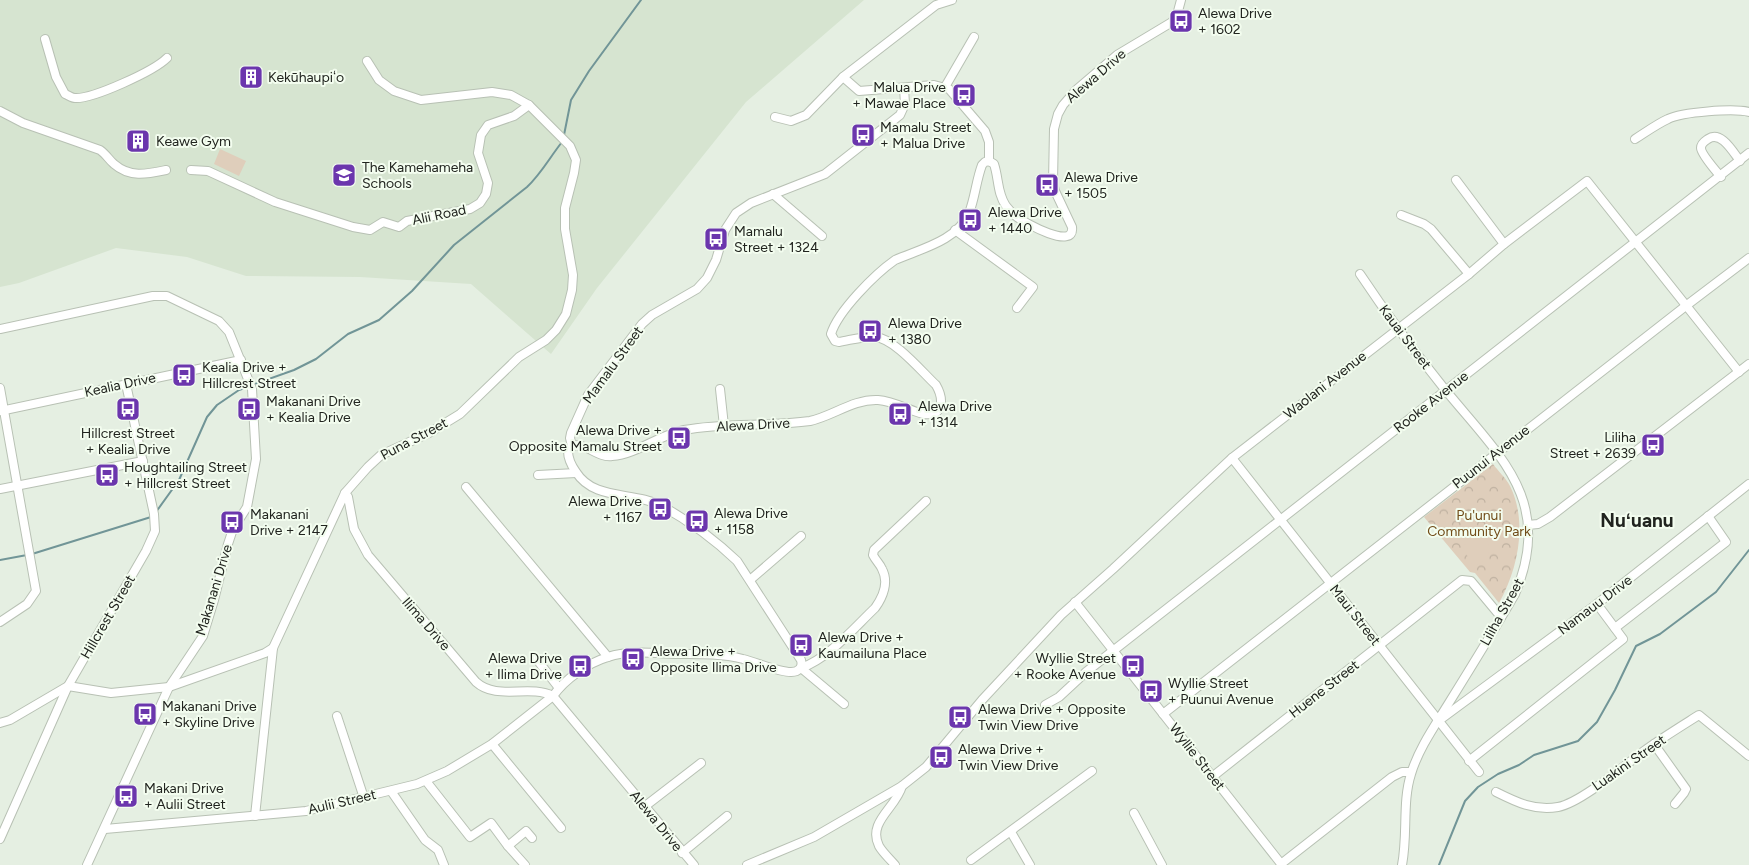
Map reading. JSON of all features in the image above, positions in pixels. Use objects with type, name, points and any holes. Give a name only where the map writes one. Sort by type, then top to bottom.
[{"type":"street","points":[[775,117],[791,121],[806,115],[843,77],[936,6],[952,0]]},
{"type":"street","name":"Alewa Drive","points":[[572,446],[581,445],[599,454],[612,456],[626,453],[682,430],[810,421],[854,404],[870,400],[885,401],[924,414],[930,415],[934,413],[941,406],[942,401],[936,385],[892,344],[872,337],[840,342],[835,341],[831,334],[833,328],[856,296],[888,264],[942,240],[963,223],[968,215],[980,171],[985,162],[989,161],[994,164],[1000,195],[1011,212],[1023,221],[1058,236],[1067,238],[1070,236],[1072,227],[1055,191],[1053,182],[1054,129],[1058,114],[1076,90],[1118,55],[1172,22],[1177,16],[1181,0]]},
{"type":"street","points":[[945,87],[974,37]]},
{"type":"street","points":[[44,40],[56,77],[65,94],[75,98],[92,94],[123,82],[161,64],[167,58]]},
{"type":"street","points":[[367,61],[379,80],[394,92],[421,100],[492,92],[511,95],[528,104]]},
{"type":"street","points":[[843,77],[858,91],[934,85],[945,87],[953,93],[985,131],[989,142],[989,161]]},
{"type":"street","name":"Mamalu Street","points":[[572,446],[571,433],[584,403],[638,330],[652,315],[697,289],[707,278],[714,265],[725,230],[732,218],[745,206],[825,174],[861,147],[900,115],[905,104],[904,88]]},
{"type":"street","name":"Alii Road","points":[[191,170],[208,170],[268,199],[353,227],[370,230],[383,222],[399,227],[407,221],[470,209],[480,203],[486,194],[488,183],[478,153],[480,135],[488,126],[514,116],[528,104]]},
{"type":"street","name":"Puna Street","points":[[255,816],[273,648],[345,493],[368,466],[381,455],[429,432],[460,414],[519,357],[546,340],[556,330],[566,314],[572,290],[573,275],[565,229],[565,208],[576,160],[570,146],[528,104]]},
{"type":"street","points":[[0,110],[23,123],[100,150],[116,166],[126,172],[139,174],[166,170]]},
{"type":"street","points":[[1635,138],[1670,118],[1708,112],[1740,110],[1749,112]]},
{"type":"street","points":[[1721,177],[1703,153],[1702,143],[1712,137],[1718,137],[1723,140],[1740,161]]},
{"type":"street","name":"Rooke Avenue","points":[[1045,705],[1059,697],[1086,672],[1445,390],[1721,177],[1749,153]]},
{"type":"street","points":[[1456,180],[1504,244]]},
{"type":"street","name":"Waolani Avenue","points":[[1075,602],[1232,458],[1587,181],[1636,243]]},
{"type":"street","points":[[773,194],[822,236]]},
{"type":"street","points":[[1401,216],[1424,224],[1431,229],[1469,274]]},
{"type":"street","points":[[955,230],[1033,287],[1017,308]]},
{"type":"street","points":[[1636,243],[1739,372]]},
{"type":"street","name":"Puunui Avenue","points":[[1163,714],[1749,258]]},
{"type":"street","name":"Kauai Street","points":[[1360,274],[1397,329],[1445,390],[1498,452],[1520,488],[1528,525]]},
{"type":"street","name":"Makanani Drive","points":[[0,329],[153,296],[167,296],[219,321],[229,332],[252,389],[256,459],[247,507],[233,530],[228,544],[203,636],[169,687],[87,865]]},
{"type":"street","name":"Kealia Drive","points":[[2,411],[241,360]]},
{"type":"street","points":[[1528,525],[1538,524],[1550,517],[1749,364]]},
{"type":"street","name":"Hillcrest Street","points":[[0,839],[68,686],[146,551],[155,531],[154,514],[126,384]]},
{"type":"street","points":[[0,388],[2,411],[36,590],[26,604],[0,622]]},
{"type":"street","points":[[720,389],[724,426]]},
{"type":"street","points":[[572,446],[568,451],[568,456],[576,473],[586,484],[596,490],[635,496],[663,506],[723,548],[736,561],[750,580],[801,660],[801,668]]},
{"type":"street","name":"Maui Street","points":[[1232,458],[1479,772]]},
{"type":"street","points":[[0,489],[143,461]]},
{"type":"street","points":[[538,475],[576,473]]},
{"type":"street","name":"Namauu Drive","points":[[1438,721],[1597,604],[1749,484]]},
{"type":"street","points":[[466,487],[608,657]]},
{"type":"street","name":"Ilima Drive","points":[[345,493],[348,497],[354,529],[369,556],[476,682],[487,690],[544,693],[553,696]]},
{"type":"street","points":[[553,696],[559,688],[585,669],[608,657],[640,653],[716,655],[743,659],[786,671],[796,671],[813,664],[823,657],[875,608],[881,598],[886,582],[883,571],[873,555],[874,550],[926,501]]},
{"type":"street","points":[[1615,628],[1726,542],[1708,516]]},
{"type":"street","name":"Liliha Street","points":[[1402,865],[1406,833],[1407,792],[1411,772],[1438,721],[1515,594],[1527,559],[1528,525]]},
{"type":"street","points":[[750,580],[801,536]]},
{"type":"street","name":"Huene Street","points":[[1212,777],[1462,580],[1471,581],[1502,617]]},
{"type":"street","points":[[746,865],[814,837],[902,786],[926,766],[1010,668],[1075,602]]},
{"type":"street","name":"Wyllie Street","points":[[1075,602],[1281,865]]},
{"type":"street","points":[[1469,761],[1623,639],[1597,604]]},
{"type":"street","points":[[0,723],[10,720],[68,686],[111,693],[169,687],[265,653],[273,648]]},
{"type":"street","points":[[535,657],[559,688]]},
{"type":"street","points":[[801,668],[844,704]]},
{"type":"street","name":"Alewa Drive","points":[[553,696],[682,853],[694,865]]},
{"type":"street","name":"Aulii Street","points":[[105,829],[306,811],[426,781],[447,771],[492,744],[553,696]]},
{"type":"street","name":"Luakini Street","points":[[1496,792],[1522,805],[1537,808],[1560,807],[1587,793],[1654,744],[1699,715],[1749,756]]},
{"type":"street","points":[[337,716],[364,798]]},
{"type":"street","points":[[492,744],[561,828]]},
{"type":"street","points":[[1654,744],[1686,789],[1675,804]]},
{"type":"street","points":[[644,807],[702,763]]},
{"type":"street","points":[[972,860],[1092,771]]},
{"type":"street","points":[[1281,865],[1392,777],[1402,772],[1411,772]]},
{"type":"street","points":[[426,781],[470,837],[491,823],[525,865]]},
{"type":"street","points":[[895,865],[880,846],[877,838],[877,829],[880,821],[898,799],[902,786]]},
{"type":"street","points":[[391,791],[424,840],[438,850],[444,865]]},
{"type":"street","points":[[1134,813],[1162,865]]},
{"type":"street","points":[[682,853],[727,816]]},
{"type":"street","points":[[508,846],[526,831],[532,838]]},
{"type":"street","points":[[1011,832],[1030,865]]},
{"type":"shaded area","name":"The Kamehameha Schools","points":[[0,0],[864,0],[746,102],[597,288],[551,354],[471,284],[360,277],[246,276],[187,257],[116,248],[19,283],[0,287]]},
{"type":"green space","points":[[220,149],[246,161],[239,176],[214,164]]},
{"type":"green space","name":"Pu'unui Community Park","points":[[1493,464],[1510,486],[1519,515],[1516,561],[1506,590],[1499,603],[1475,573],[1470,572],[1424,517]]},
{"type":"green space","points":[[1482,531],[1488,542],[1489,552],[1480,564],[1474,567],[1462,547]]},
{"type":"waterway","points":[[564,135],[571,100],[589,71],[641,0]]},
{"type":"waterway","points":[[252,385],[294,370],[316,359],[348,334],[379,320],[412,291],[454,245],[527,187],[562,142]]},
{"type":"waterway","points":[[156,512],[179,480],[207,417],[217,405],[239,390],[248,387]]},
{"type":"waterway","points":[[32,554],[151,517]]},
{"type":"waterway","points":[[1439,865],[1465,801],[1478,787],[1534,755],[1578,741],[1597,722],[1636,646],[1660,634],[1716,592],[1749,550]]},
{"type":"waterway","points":[[0,560],[27,555]]},
{"type":"place","name":"Alewa Drive + 1602","points":[[1181,21]]},
{"type":"place","name":"Kekūhaupiʻo","points":[[251,77]]},
{"type":"place","name":"Malua Drive + Mawae Place","points":[[964,95]]},
{"type":"place","name":"Mamalu Street + Malua Drive","points":[[863,135]]},
{"type":"place","name":"Keawe Gym","points":[[138,141]]},
{"type":"place","name":"The Kamehameha Schools","points":[[344,175]]},
{"type":"place","name":"Alewa Drive + 1505","points":[[1047,185]]},
{"type":"place","name":"Alewa Drive + 1440","points":[[970,220]]},
{"type":"place","name":"Mamalu Street + 1324","points":[[716,239]]},
{"type":"place","name":"Alewa Drive + 1380","points":[[870,331]]},
{"type":"place","name":"Kealia Drive + Hillcrest Street","points":[[184,375]]},
{"type":"place","name":"Hillcrest Street + Kealia Drive","points":[[128,409]]},
{"type":"place","name":"Makanani Drive + Kealia Drive","points":[[249,409]]},
{"type":"place","name":"Alewa Drive + 1314","points":[[900,414]]},
{"type":"place","name":"Alewa Drive + Opposite Mamalu Street","points":[[679,438]]},
{"type":"place","name":"Liliha Street + 2639","points":[[1653,445]]},
{"type":"place","name":"Houghtailing Street + Hillcrest Street","points":[[107,475]]},
{"type":"place","name":"Alewa Drive + 1167","points":[[660,509]]},
{"type":"place","name":"Alewa Drive + 1158","points":[[697,521]]},
{"type":"place","name":"Makanani Drive + 2147","points":[[232,522]]},
{"type":"place","name":"Alewa Drive + Kaumailuna Place","points":[[801,645]]},
{"type":"place","name":"Alewa Drive + Opposite Ilima Drive","points":[[633,659]]},
{"type":"place","name":"Alewa Drive + Ilima Drive","points":[[580,666]]},
{"type":"place","name":"Wyllie Street + Rooke Avenue","points":[[1133,666]]},
{"type":"place","name":"Wyllie Street + Puunui Avenue","points":[[1151,691]]},
{"type":"place","name":"Makanani Drive + Skyline Drive","points":[[145,714]]},
{"type":"place","name":"Alewa Drive + Opposite Twin View Drive","points":[[960,717]]},
{"type":"place","name":"Alewa Drive + Twin View Drive","points":[[941,757]]},
{"type":"place","name":"Makani Drive + Aulii Street","points":[[126,796]]},
{"type":"district","name":"Nuʻuanu","points":[[1637,520]]}]
